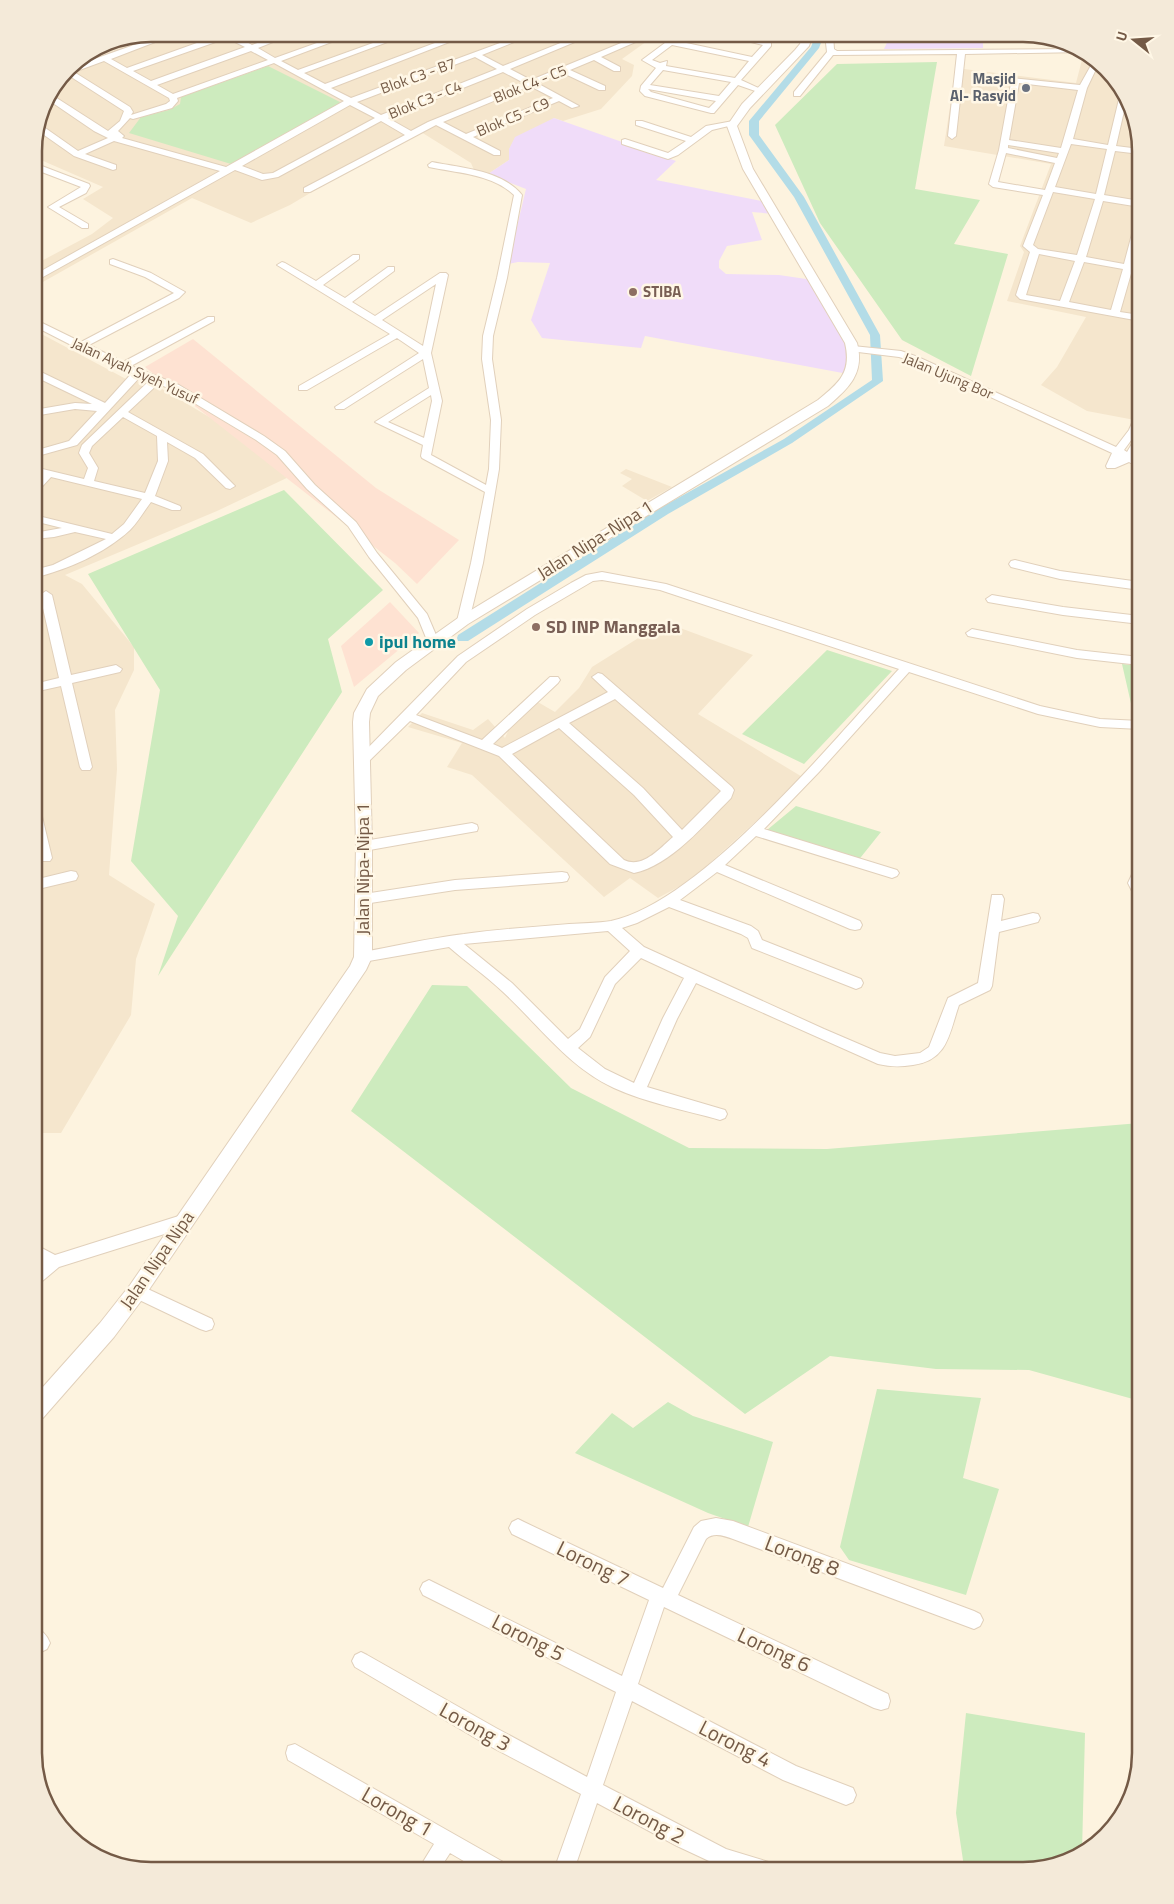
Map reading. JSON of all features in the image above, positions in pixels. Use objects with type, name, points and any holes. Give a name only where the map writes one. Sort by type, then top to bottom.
[{"type":"street","points":[[88,63],[146,43]]},
{"type":"street","points":[[126,71],[204,43]]},
{"type":"street","points":[[244,43],[410,134]]},
{"type":"street","points":[[151,84],[263,43]]},
{"type":"street","points":[[172,97],[325,43]]},
{"type":"street","points":[[298,73],[380,43]]},
{"type":"street","points":[[325,87],[442,43]]},
{"type":"street","name":"Blok C3 - B7","points":[[43,274],[351,101],[506,43]]},
{"type":"street","name":"Blok C3 - C4","points":[[230,168],[265,177],[274,175],[379,118],[568,43]]},
{"type":"street","name":"Blok C4 - C5","points":[[306,190],[436,122],[629,43]]},
{"type":"street","points":[[668,43],[646,58],[646,61],[738,80],[763,88]]},
{"type":"street","points":[[674,43],[753,60]]},
{"type":"street","points":[[660,64],[643,89],[646,93],[707,111],[713,110],[768,43]]},
{"type":"street","points":[[625,142],[668,156],[709,128],[732,124],[805,43]]},
{"type":"street","points":[[797,94],[831,52],[830,43]]},
{"type":"street","points":[[952,136],[961,51]]},
{"type":"street","points":[[831,52],[841,54],[1064,51]]},
{"type":"street","points":[[476,54],[575,106]]},
{"type":"street","points":[[104,58],[151,84],[172,97],[174,101],[169,106],[133,116]]},
{"type":"street","points":[[595,58],[618,69]]},
{"type":"street","points":[[1092,68],[1083,88],[1068,141],[1028,243],[1029,248],[1035,251],[1132,268]]},
{"type":"street","points":[[564,70],[602,88]]},
{"type":"street","points":[[75,73],[136,111],[117,135],[77,154]]},
{"type":"street","points":[[75,73],[129,112],[117,135]]},
{"type":"street","points":[[1083,88],[1016,79],[1003,146],[993,184],[1132,203]]},
{"type":"street","points":[[645,86],[721,99]]},
{"type":"street","name":"Blok C5 - C9","points":[[466,137],[560,98]]},
{"type":"street","points":[[55,100],[97,129],[230,168]]},
{"type":"street","points":[[1063,304],[1081,259],[1100,198],[1110,147],[1121,106]]},
{"type":"street","points":[[436,122],[497,153]]},
{"type":"street","points":[[639,123],[691,140]]},
{"type":"street","points":[[732,124],[733,133],[748,168],[853,349]]},
{"type":"street","points":[[45,132],[77,154],[113,168]]},
{"type":"street","points":[[1068,141],[1132,151]]},
{"type":"street","points":[[1003,146],[1064,151]]},
{"type":"street","points":[[1003,146],[1060,161]]},
{"type":"street","points":[[432,165],[473,173],[511,188],[518,196],[502,278],[488,336],[487,359],[496,420],[494,469],[463,621]]},
{"type":"street","points":[[43,172],[87,188],[52,207],[85,226]]},
{"type":"street","points":[[1035,251],[1021,295],[1132,317]]},
{"type":"street","points":[[1114,314],[1132,251]]},
{"type":"street","points":[[317,285],[356,257]]},
{"type":"street","points":[[80,346],[176,296],[180,292],[148,275],[114,262]]},
{"type":"street","points":[[282,265],[346,302],[426,353]]},
{"type":"street","points":[[346,302],[390,269]]},
{"type":"street","points":[[375,320],[444,275],[426,353],[437,401],[426,456],[481,487],[490,490]]},
{"type":"street","points":[[123,366],[211,319]]},
{"type":"street","name":"Jalan Ayah Syeh Yusuf","points":[[43,327],[80,346],[157,379],[204,403],[281,453],[311,487],[352,524],[373,555],[423,617],[433,642]]},
{"type":"street","points":[[303,388],[397,334]]},
{"type":"street","name":"Jalan Ujung Bor","points":[[853,349],[889,353],[1132,462]]},
{"type":"street","name":"Jalan Nipa-Nipa 1","points":[[269,1098],[351,980],[362,956],[364,846],[363,760],[360,722],[366,702],[372,693],[401,666],[463,621],[823,403],[848,379],[854,363],[853,349]]},
{"type":"street","points":[[340,407],[426,353]]},
{"type":"street","points":[[43,452],[73,443],[139,372]]},
{"type":"street","points":[[43,378],[105,408]]},
{"type":"street","points":[[88,483],[93,468],[84,453],[84,449],[157,379]]},
{"type":"street","points":[[429,444],[380,422],[434,389]]},
{"type":"street","points":[[43,412],[76,406],[105,408]]},
{"type":"street","points":[[121,412],[199,456],[230,486]]},
{"type":"street","points":[[1115,456],[1132,435]]},
{"type":"street","points":[[43,572],[58,568],[107,544],[135,518],[149,497],[163,460],[162,436]]},
{"type":"street","points":[[43,473],[149,497],[176,508]]},
{"type":"street","points":[[43,480],[48,474]]},
{"type":"street","points":[[43,520],[115,538]]},
{"type":"street","points":[[43,535],[75,528]]},
{"type":"street","points":[[1015,564],[1060,575],[1132,585]]},
{"type":"street","points":[[363,760],[449,672],[480,645],[575,586],[590,578],[602,576],[662,587],[906,668],[1055,714],[1100,723],[1132,725]]},
{"type":"street","points":[[46,595],[86,767]]},
{"type":"street","points":[[992,599],[1063,611],[1132,619]]},
{"type":"street","points":[[972,633],[1077,654],[1132,660]]},
{"type":"street","points":[[362,956],[451,941],[612,926],[632,920],[668,901],[717,866],[798,789],[906,668]]},
{"type":"street","points":[[43,686],[116,669]]},
{"type":"street","points":[[408,716],[503,753],[615,861],[624,866],[634,868],[650,862],[681,838],[728,795],[728,790],[598,677]]},
{"type":"street","points":[[484,746],[554,680]]},
{"type":"street","points":[[503,753],[616,693]]},
{"type":"street","points":[[560,722],[658,811],[681,838]]},
{"type":"street","points":[[364,846],[472,828]]},
{"type":"street","points":[[754,831],[892,873]]},
{"type":"street","points":[[43,851],[44,858]]},
{"type":"street","points":[[717,866],[855,925]]},
{"type":"street","points":[[43,883],[71,876]]},
{"type":"street","points":[[364,899],[455,885],[562,877]]},
{"type":"street","points":[[612,926],[638,951],[819,1033],[878,1058],[895,1062],[923,1058],[934,1052],[939,1043],[952,1002],[985,986],[997,899]]},
{"type":"street","points":[[668,901],[746,930],[753,935],[757,944],[856,983]]},
{"type":"street","points":[[994,928],[1034,918]]},
{"type":"street","points":[[451,941],[507,987],[567,1049],[615,1082],[638,1091],[720,1114]]},
{"type":"street","points":[[567,1049],[585,1033],[610,980],[638,951]]},
{"type":"street","points":[[638,1091],[670,1018],[693,975]]},
{"type":"street","name":"Jalan Nipa Nipa","points":[[42,1403],[107,1330],[137,1291],[269,1098]]},
{"type":"street","points":[[42,1271],[54,1262],[185,1221]]},
{"type":"street","points":[[42,1256],[54,1262]]},
{"type":"street","points":[[137,1291],[206,1324]]},
{"type":"street","name":"Lorong 8","points":[[567,1861],[627,1688],[663,1598],[700,1533],[708,1526],[733,1530],[974,1620]]},
{"type":"street","name":"Lorong 7","points":[[518,1528],[663,1598]]},
{"type":"street","name":"Lorong 5","points":[[429,1589],[627,1688]]},
{"type":"street","name":"Lorong 6","points":[[663,1598],[881,1701]]},
{"type":"street","name":"Lorong 3","points":[[361,1661],[488,1735],[590,1790]]},
{"type":"street","name":"Lorong 4","points":[[627,1688],[790,1772],[846,1795]]},
{"type":"street","name":"Lorong 1","points":[[295,1753],[482,1861]]},
{"type":"street","name":"Lorong 2","points":[[590,1790],[724,1858],[734,1861]]},
{"type":"street","points":[[434,1861],[447,1841]]},
{"type":"shaded area","points":[[144,43],[644,43],[622,59],[634,65],[632,76],[601,109],[563,121],[554,118],[509,149],[509,160],[488,174],[474,170],[471,163],[421,132],[369,158],[290,205],[251,223],[192,198],[43,282],[43,260],[92,234],[113,218],[83,199],[103,187],[43,161],[43,144],[46,123],[51,110],[57,97],[74,74],[103,54],[123,46]]},
{"type":"shaded area","points":[[887,43],[983,43],[983,48],[884,49]]},
{"type":"shaded area","points":[[1082,60],[1094,70],[1113,91],[1126,116],[1129,130],[1132,151],[1132,419],[1087,411],[1041,385],[1057,367],[1086,317],[1007,301],[1024,252],[1020,246],[1051,164],[944,146],[956,68],[1076,83]]},
{"type":"shaded area","points":[[554,118],[676,161],[656,180],[766,202],[774,214],[752,212],[762,240],[727,246],[719,261],[719,268],[726,274],[779,275],[813,280],[850,344],[848,374],[645,336],[641,348],[542,338],[531,320],[550,263],[518,262],[508,264],[526,189],[488,174],[509,160],[509,149],[515,137]]},
{"type":"shaded area","points":[[43,335],[126,379],[157,386],[221,424],[293,475],[217,511],[65,575],[82,584],[134,647],[134,670],[115,710],[117,769],[109,875],[155,904],[136,959],[131,1015],[61,1133],[42,1133]]},
{"type":"shaded area","points":[[193,339],[376,488],[459,540],[417,584],[395,563],[145,367]]},
{"type":"shaded area","points":[[626,469],[672,487],[647,501],[622,486],[632,479],[620,473]]},
{"type":"shaded area","points":[[390,602],[419,633],[354,687],[341,646]]},
{"type":"shaded area","points":[[664,622],[753,655],[698,714],[804,778],[691,880],[658,898],[630,878],[604,897],[472,775],[447,767],[462,743],[408,727],[422,713],[473,730],[488,719],[505,738],[509,729],[536,701],[555,712],[579,688],[592,667]]},
{"type":"green space","points":[[937,62],[915,189],[980,200],[954,244],[1008,254],[971,376],[902,340],[820,223],[775,125],[837,64]]},
{"type":"green space","points":[[268,66],[342,103],[300,128],[231,164],[129,133],[141,117],[169,110],[180,104],[181,97]]},
{"type":"green space","points":[[284,490],[383,590],[328,639],[342,692],[158,976],[178,916],[131,861],[160,690],[88,574]]},
{"type":"green space","points":[[827,650],[892,671],[804,764],[742,734]]},
{"type":"green space","points":[[1122,664],[1132,665],[1132,708]]},
{"type":"green space","points":[[796,806],[881,832],[857,862],[767,830]]},
{"type":"green space","points":[[432,985],[467,986],[571,1088],[689,1148],[827,1149],[1132,1124],[1132,1399],[1029,1370],[936,1369],[830,1356],[745,1414],[351,1111]]},
{"type":"green space","points":[[877,1389],[981,1398],[963,1478],[999,1489],[966,1595],[849,1560],[840,1547]]},
{"type":"green space","points":[[668,1402],[693,1416],[773,1442],[748,1527],[708,1513],[575,1453],[612,1413],[633,1428]]},
{"type":"green space","points":[[966,1713],[1085,1733],[1082,1843],[1058,1856],[1037,1861],[963,1861],[956,1813]]},
{"type":"waterway","points":[[463,638],[664,511],[788,441],[878,381],[875,335],[799,197],[754,135],[754,121],[815,48],[817,43]]},
{"type":"place","name":"Masjid Al- Rasyid","points":[[1026,88]]},
{"type":"place","name":"STIBA","points":[[633,292]]},
{"type":"place","name":"SD INP Manggala","points":[[536,627]]},
{"type":"place","name":"ipul home","points":[[369,642]]}]
